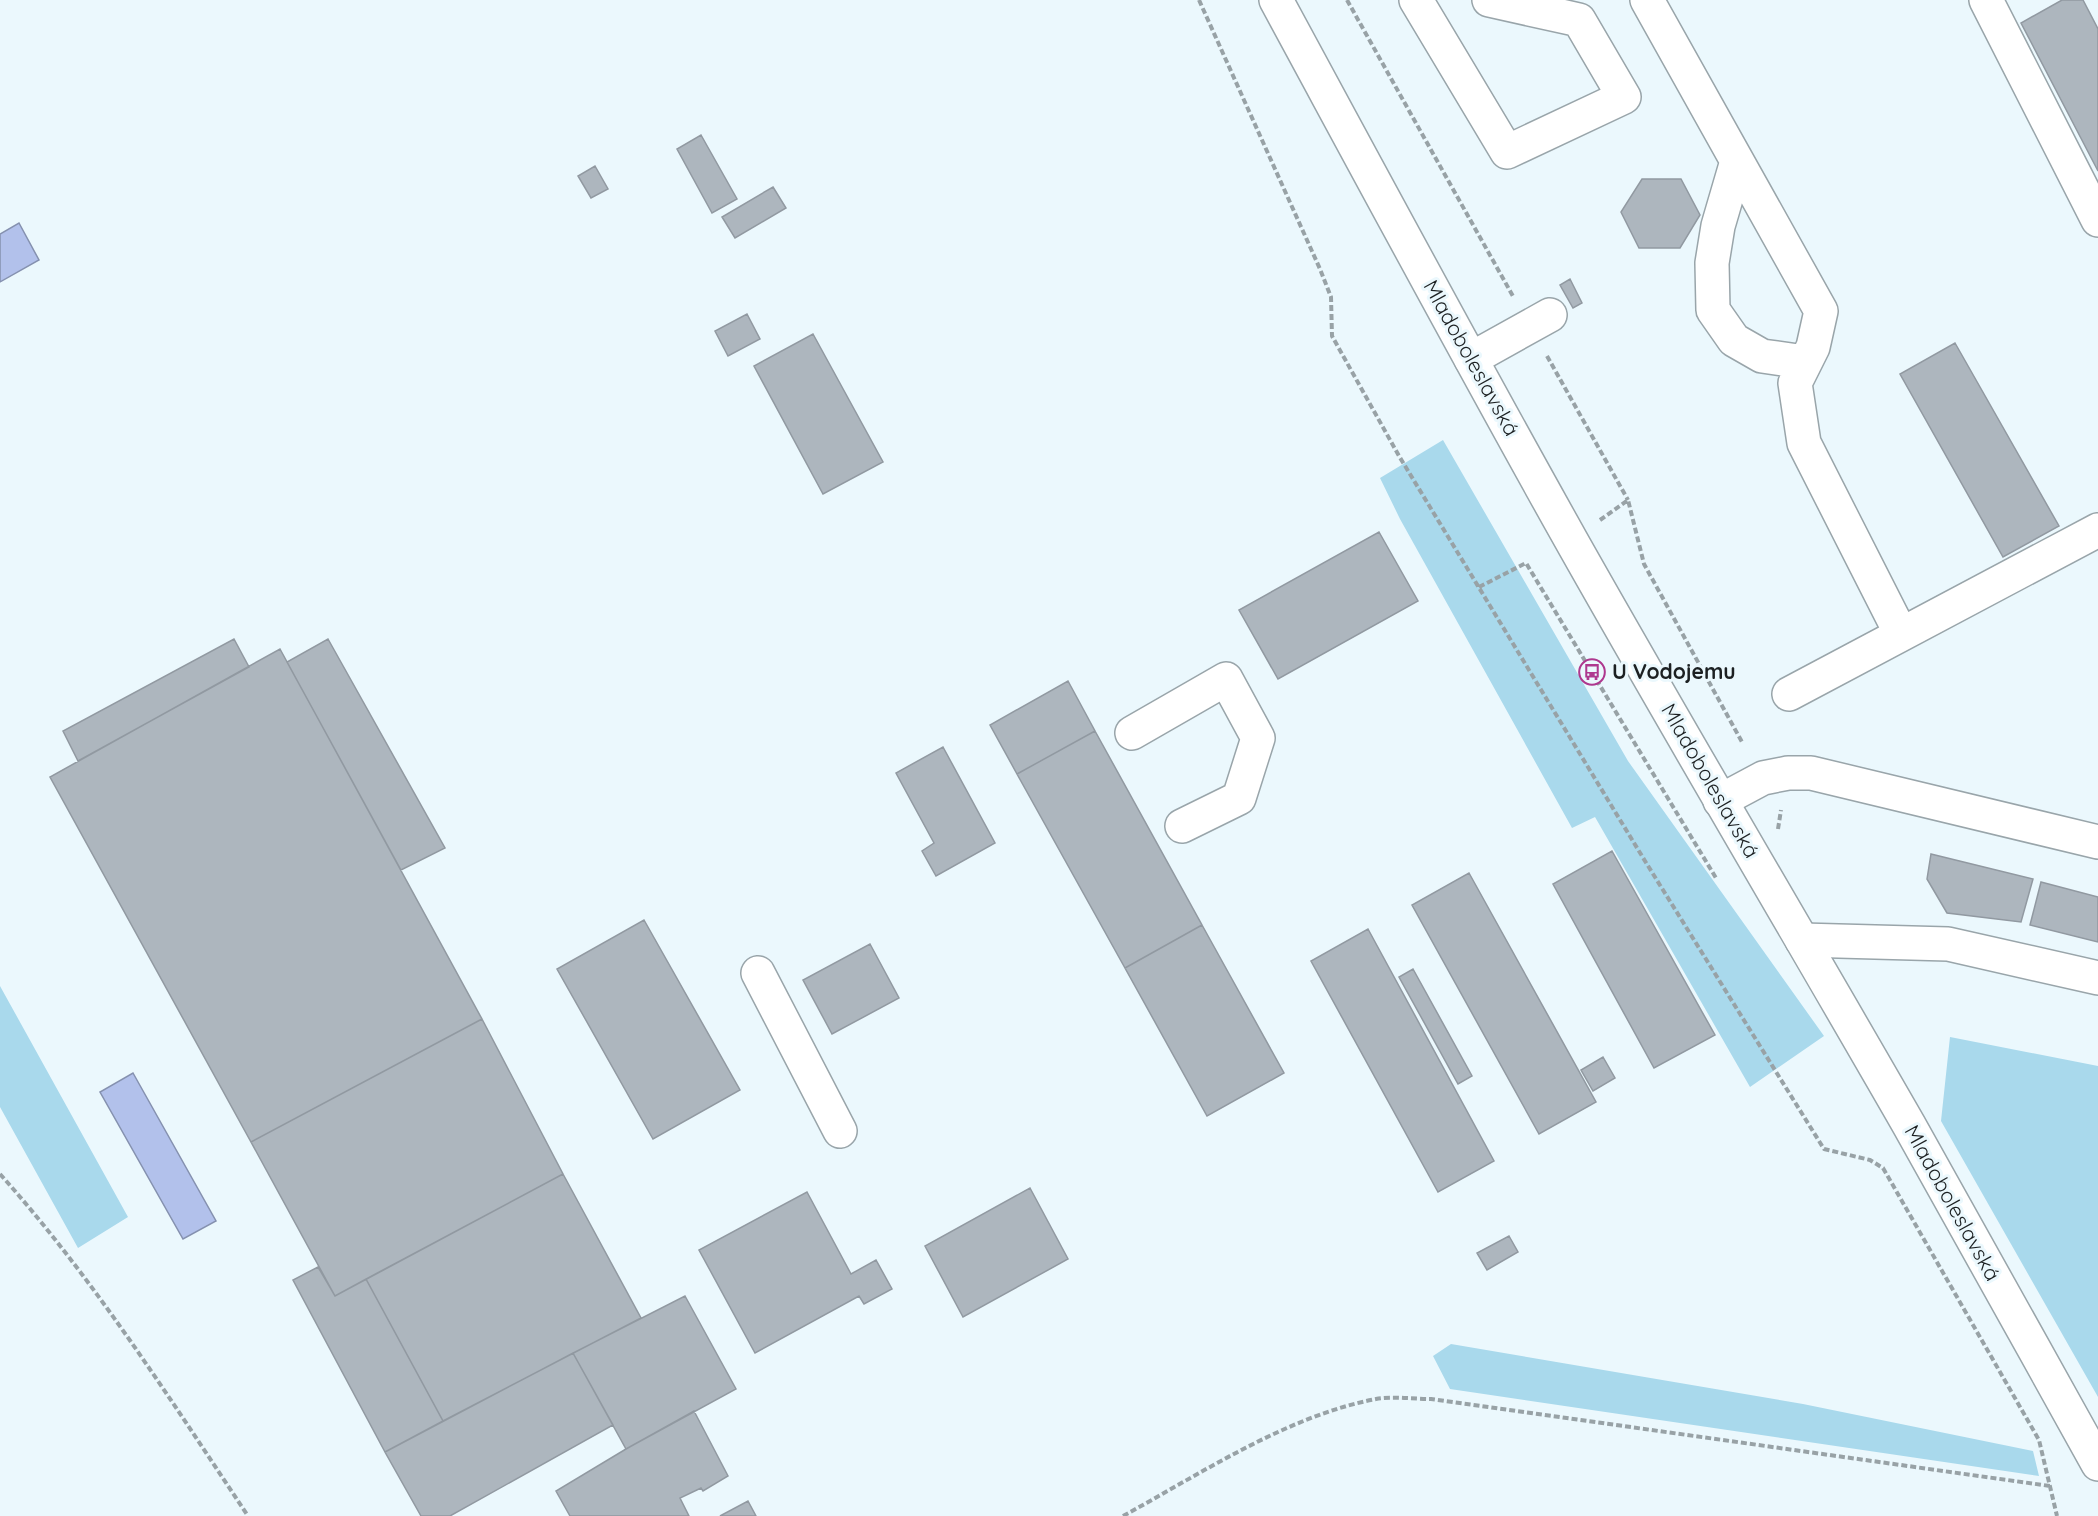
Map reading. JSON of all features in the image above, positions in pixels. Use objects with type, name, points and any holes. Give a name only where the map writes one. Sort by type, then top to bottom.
[{"type":"main road","name":"Mladoboleslavská","points":[[1276,0],[1471,359],[1720,801],[1911,1129],[2098,1464]]},
{"type":"main road","points":[[1416,0],[1507,152],[1624,97],[1580,20],[1489,0]]},
{"type":"main road","points":[[1647,0],[1821,311],[1813,347],[1795,383],[1804,443],[1901,634]]},
{"type":"main road","points":[[1986,0],[2098,220]]},
{"type":"main road","points":[[1737,161],[1718,226],[1712,263],[1713,310],[1734,340],[1762,356],[1805,362]]},
{"type":"main road","points":[[1471,359],[1540,320]]},
{"type":"main road","points":[[1789,694],[2098,530]]},
{"type":"main road","points":[[1132,733],[1226,679],[1258,738],[1239,798],[1182,826]]},
{"type":"main road","points":[[1720,801],[1763,778],[1788,773],[1811,773],[2098,842]]},
{"type":"main road","points":[[1802,940],[1948,944],[2098,978]]},
{"type":"main road","points":[[758,973],[840,1131]]},
{"type":"path","points":[[1199,0],[1320,269],[1331,297],[1332,336],[1399,456],[1645,861],[1824,1149],[1870,1160],[1883,1168],[2039,1440],[2057,1516]]},
{"type":"path","points":[[1347,0],[1540,320],[1628,500],[1644,564],[1742,742]]},
{"type":"path","points":[[1600,520],[1628,500]]},
{"type":"path","points":[[1479,587],[1526,563],[1716,878]]},
{"type":"path","points":[[0,1174],[40,1219],[150,1368],[248,1516]]},
{"type":"path","points":[[1123,1516],[1275,1433],[1326,1412],[1378,1399],[1431,1399],[2050,1486]]},
{"type":"shaded area","points":[[19,223],[39,260],[0,282],[0,234]]},
{"type":"shaded area","points":[[1443,440],[1628,761],[1824,1036],[1750,1087],[1595,817],[1572,828],[1400,519],[1380,478]]},
{"type":"shaded area","points":[[0,986],[128,1217],[78,1248],[0,1107]]},
{"type":"shaded area","points":[[1950,1037],[2098,1066],[2098,1397],[1941,1121]]},
{"type":"shaded area","points":[[133,1073],[216,1221],[183,1239],[100,1092]]},
{"type":"shaded area","points":[[1451,1344],[1803,1404],[2033,1451],[2039,1476],[1450,1389],[1433,1356]]},
{"type":"building","points":[[2062,0],[2083,0],[2098,29],[2098,171],[2021,23]]},
{"type":"building","points":[[701,135],[737,199],[712,213],[677,149]]},
{"type":"building","points":[[595,166],[608,189],[591,198],[578,176]]},
{"type":"building","points":[[1642,179],[1681,179],[1700,215],[1680,248],[1639,248],[1621,212]]},
{"type":"building","points":[[773,187],[786,208],[735,238],[722,217]]},
{"type":"building","points":[[1570,279],[1582,303],[1573,308],[1560,285]]},
{"type":"building","points":[[747,314],[760,339],[728,356],[715,331]]},
{"type":"building","points":[[813,334],[883,462],[823,494],[754,366]]},
{"type":"building","points":[[1955,343],[2059,526],[2003,557],[1900,374]]},
{"type":"building","points":[[1379,532],[1418,601],[1278,679],[1239,610]]},
{"type":"building","points":[[234,639],[249,667],[78,761],[63,731]]},
{"type":"building","points":[[328,639],[445,848],[401,870],[287,662]]},
{"type":"building","points":[[280,649],[482,1019],[251,1142],[50,777]]},
{"type":"building","points":[[1068,681],[1095,731],[1017,774],[990,725]]},
{"type":"building","points":[[1095,731],[1202,925],[1125,968],[1017,774]]},
{"type":"building","points":[[943,747],[995,843],[936,876],[922,851],[934,843],[896,773]]},
{"type":"building","points":[[1612,851],[1715,1035],[1654,1068],[1553,884]]},
{"type":"building","points":[[1931,854],[2033,879],[2021,922],[1947,913],[1927,879]]},
{"type":"building","points":[[1469,873],[1596,1102],[1539,1134],[1412,905]]},
{"type":"building","points":[[2041,882],[2098,897],[2098,942],[2030,925]]},
{"type":"building","points":[[644,920],[740,1090],[653,1139],[557,969]]},
{"type":"building","points":[[1202,925],[1284,1073],[1207,1116],[1125,968]]},
{"type":"building","points":[[1368,929],[1494,1161],[1438,1192],[1311,961]]},
{"type":"building","points":[[870,944],[899,998],[832,1034],[803,980]]},
{"type":"building","points":[[1413,969],[1472,1076],[1458,1084],[1399,977]]},
{"type":"building","points":[[482,1019],[563,1174],[335,1296],[251,1142]]},
{"type":"building","points":[[1603,1057],[1615,1078],[1593,1091],[1581,1070]]},
{"type":"building","points":[[563,1174],[641,1318],[443,1421],[366,1279]]},
{"type":"building","points":[[1030,1188],[1068,1259],[963,1317],[925,1246]]},
{"type":"building","points":[[807,1192],[851,1274],[876,1260],[892,1289],[864,1304],[859,1296],[755,1353],[699,1250]]},
{"type":"building","points":[[1509,1236],[1518,1252],[1487,1270],[1477,1253]]},
{"type":"building","points":[[318,1267],[335,1296],[366,1279],[443,1421],[385,1452],[293,1280]]},
{"type":"building","points":[[685,1296],[736,1389],[626,1449],[573,1353]]},
{"type":"building","points":[[573,1353],[613,1425],[450,1516],[421,1516],[385,1452]]},
{"type":"building","points":[[694,1411],[728,1476],[703,1491],[701,1488],[680,1498],[689,1516],[570,1516],[556,1491]]},
{"type":"building","points":[[748,1501],[756,1516],[720,1516]]},
{"type":"place","name":"U Vodojemu","points":[[1592,672]]}]
